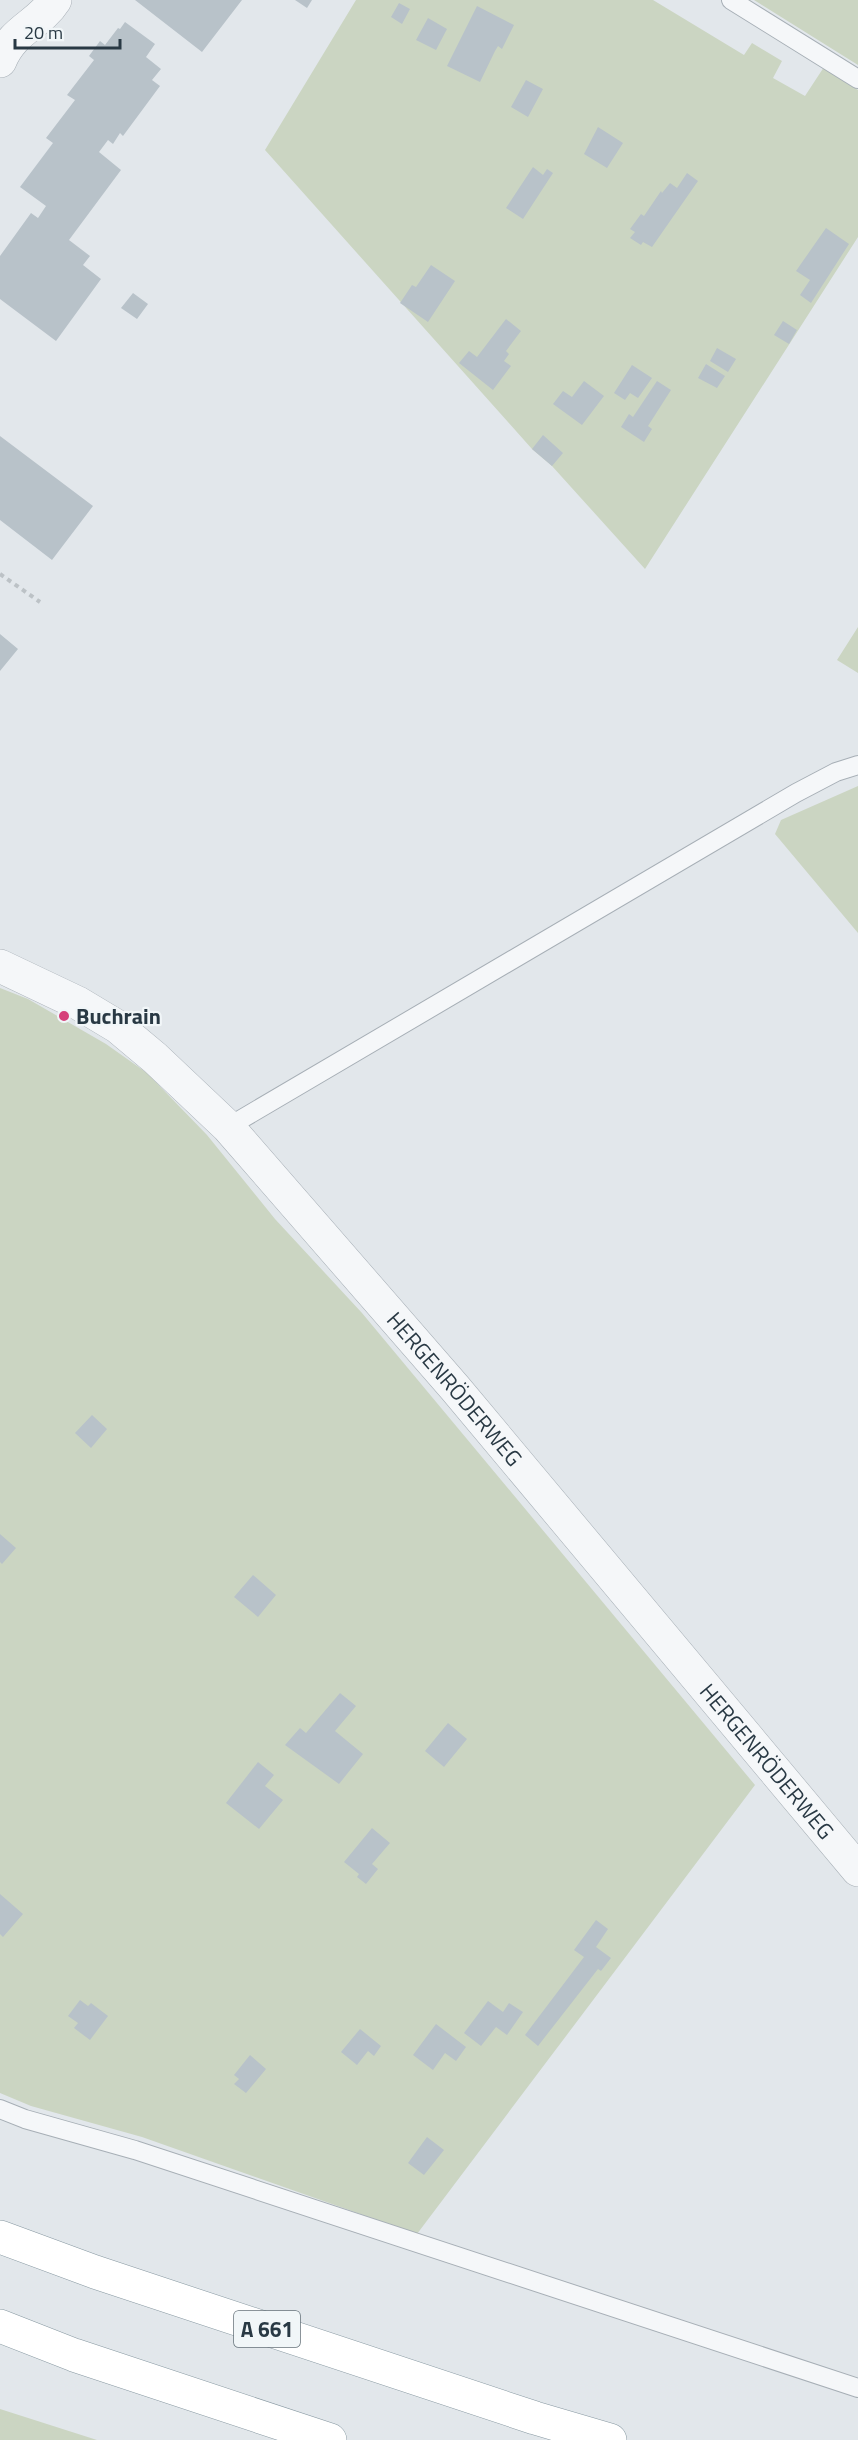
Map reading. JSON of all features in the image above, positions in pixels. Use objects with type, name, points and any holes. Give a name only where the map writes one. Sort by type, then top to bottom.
[{"type":"highway","name":"A 661","points":[[0,2237],[95,2272],[320,2347],[535,2418],[610,2440]]},
{"type":"highway","points":[[0,2326],[74,2355],[330,2440]]},
{"type":"street","points":[[0,61],[15,35],[50,7],[55,0]]},
{"type":"street","name":"HERGENRÖDERWEG","points":[[0,966],[78,1003],[118,1027],[155,1058],[228,1127],[455,1388],[858,1870]]},
{"type":"lane","points":[[731,0],[858,80]]},
{"type":"lane","points":[[228,1127],[796,793],[836,772],[858,765]]},
{"type":"lane","points":[[0,2109],[25,2119],[135,2150],[858,2388]]},
{"type":"path","points":[[0,574],[40,602]]},
{"type":"green space","points":[[356,0],[653,0],[744,55],[752,43],[782,61],[773,78],[805,96],[824,67],[858,90],[858,237],[645,569],[552,466],[532,449],[265,150]]},
{"type":"green space","points":[[754,0],[858,0],[858,65]]},
{"type":"green space","points":[[858,627],[858,673],[837,660]]},
{"type":"green space","points":[[858,786],[858,933],[775,834],[781,820]]},
{"type":"green space","points":[[0,988],[28,999],[106,1044],[147,1073],[207,1135],[275,1219],[362,1313],[755,1785],[417,2234],[142,2137],[31,2106],[0,2093]]},
{"type":"green space","points":[[0,2409],[97,2440],[0,2440]]},
{"type":"building","points":[[135,0],[242,0],[202,52]]},
{"type":"building","points":[[295,0],[312,0],[307,8]]},
{"type":"building","points":[[399,3],[410,9],[402,24],[391,17]]},
{"type":"building","points":[[477,6],[514,25],[502,49],[498,46],[495,51],[480,82],[447,66]]},
{"type":"building","points":[[428,18],[447,29],[436,50],[416,40]]},
{"type":"building","points":[[125,22],[155,44],[146,57],[161,69],[152,80],[160,86],[123,136],[120,133],[113,144],[108,140],[99,152],[121,170],[69,240],[90,256],[83,265],[101,279],[56,341],[0,299],[0,256],[31,213],[38,218],[46,206],[20,187],[53,143],[46,138],[75,100],[67,95],[94,60],[89,56],[100,41],[105,45]]},
{"type":"building","points":[[526,80],[543,89],[528,117],[511,107]]},
{"type":"building","points":[[598,127],[623,143],[607,168],[584,154]]},
{"type":"building","points":[[533,167],[543,175],[547,169],[553,173],[523,219],[506,208]]},
{"type":"building","points":[[687,173],[698,181],[652,247],[643,242],[641,245],[630,238],[635,232],[630,229],[641,214],[644,216],[661,191],[662,193],[670,183],[677,188]]},
{"type":"building","points":[[826,228],[849,244],[811,303],[800,295],[810,280],[796,271]]},
{"type":"building","points":[[431,265],[455,281],[428,322],[400,303],[412,285],[416,287]]},
{"type":"building","points":[[133,293],[148,304],[137,319],[121,308]]},
{"type":"building","points":[[506,319],[521,331],[506,351],[509,354],[504,361],[511,366],[493,390],[459,363],[469,351],[477,357]]},
{"type":"building","points":[[783,321],[797,330],[789,344],[774,335]]},
{"type":"building","points":[[717,348],[736,359],[728,372],[710,361]]},
{"type":"building","points":[[706,364],[725,376],[717,388],[698,378]]},
{"type":"building","points":[[632,365],[652,378],[638,398],[630,393],[625,400],[614,393]]},
{"type":"building","points":[[584,381],[604,396],[582,425],[553,404],[563,391],[572,397]]},
{"type":"building","points":[[657,381],[671,390],[648,426],[652,429],[644,442],[621,427],[629,414],[633,417]]},
{"type":"building","points":[[543,435],[563,453],[552,466],[532,449]]},
{"type":"building","points":[[0,436],[93,506],[52,560],[0,520]]},
{"type":"building","points":[[0,634],[18,649],[0,671]]},
{"type":"building","points":[[92,1415],[107,1429],[91,1448],[75,1433]]},
{"type":"building","points":[[0,1534],[16,1548],[2,1564],[0,1562]]},
{"type":"building","points":[[253,1575],[276,1595],[258,1617],[234,1597]]},
{"type":"building","points":[[340,1693],[356,1706],[335,1731],[363,1754],[339,1784],[285,1745],[300,1728],[306,1733]]},
{"type":"building","points":[[448,1723],[467,1739],[444,1767],[425,1751]]},
{"type":"building","points":[[258,1762],[274,1775],[265,1786],[283,1800],[259,1829],[226,1803]]},
{"type":"building","points":[[372,1828],[390,1843],[372,1864],[378,1869],[366,1884],[357,1877],[359,1874],[344,1862]]},
{"type":"building","points":[[0,1894],[23,1914],[3,1937],[0,1934]]},
{"type":"building","points":[[596,1920],[608,1929],[596,1947],[611,1958],[601,1971],[598,1969],[538,2046],[525,2035],[584,1957],[574,1950]]},
{"type":"building","points":[[80,2000],[88,2006],[91,2003],[108,2016],[90,2040],[74,2028],[78,2023],[68,2016]]},
{"type":"building","points":[[488,2001],[503,2012],[509,2003],[523,2012],[507,2035],[496,2027],[481,2046],[464,2033]]},
{"type":"building","points":[[436,2024],[466,2047],[456,2061],[445,2053],[433,2070],[413,2055]]},
{"type":"building","points":[[360,2029],[381,2046],[374,2056],[368,2051],[357,2065],[341,2052]]},
{"type":"building","points":[[250,2055],[266,2069],[246,2093],[234,2084],[239,2079],[234,2075]]},
{"type":"building","points":[[427,2137],[444,2150],[424,2175],[408,2163]]},
{"type":"place","name":"Buchrain","points":[[64,1016]]}]
